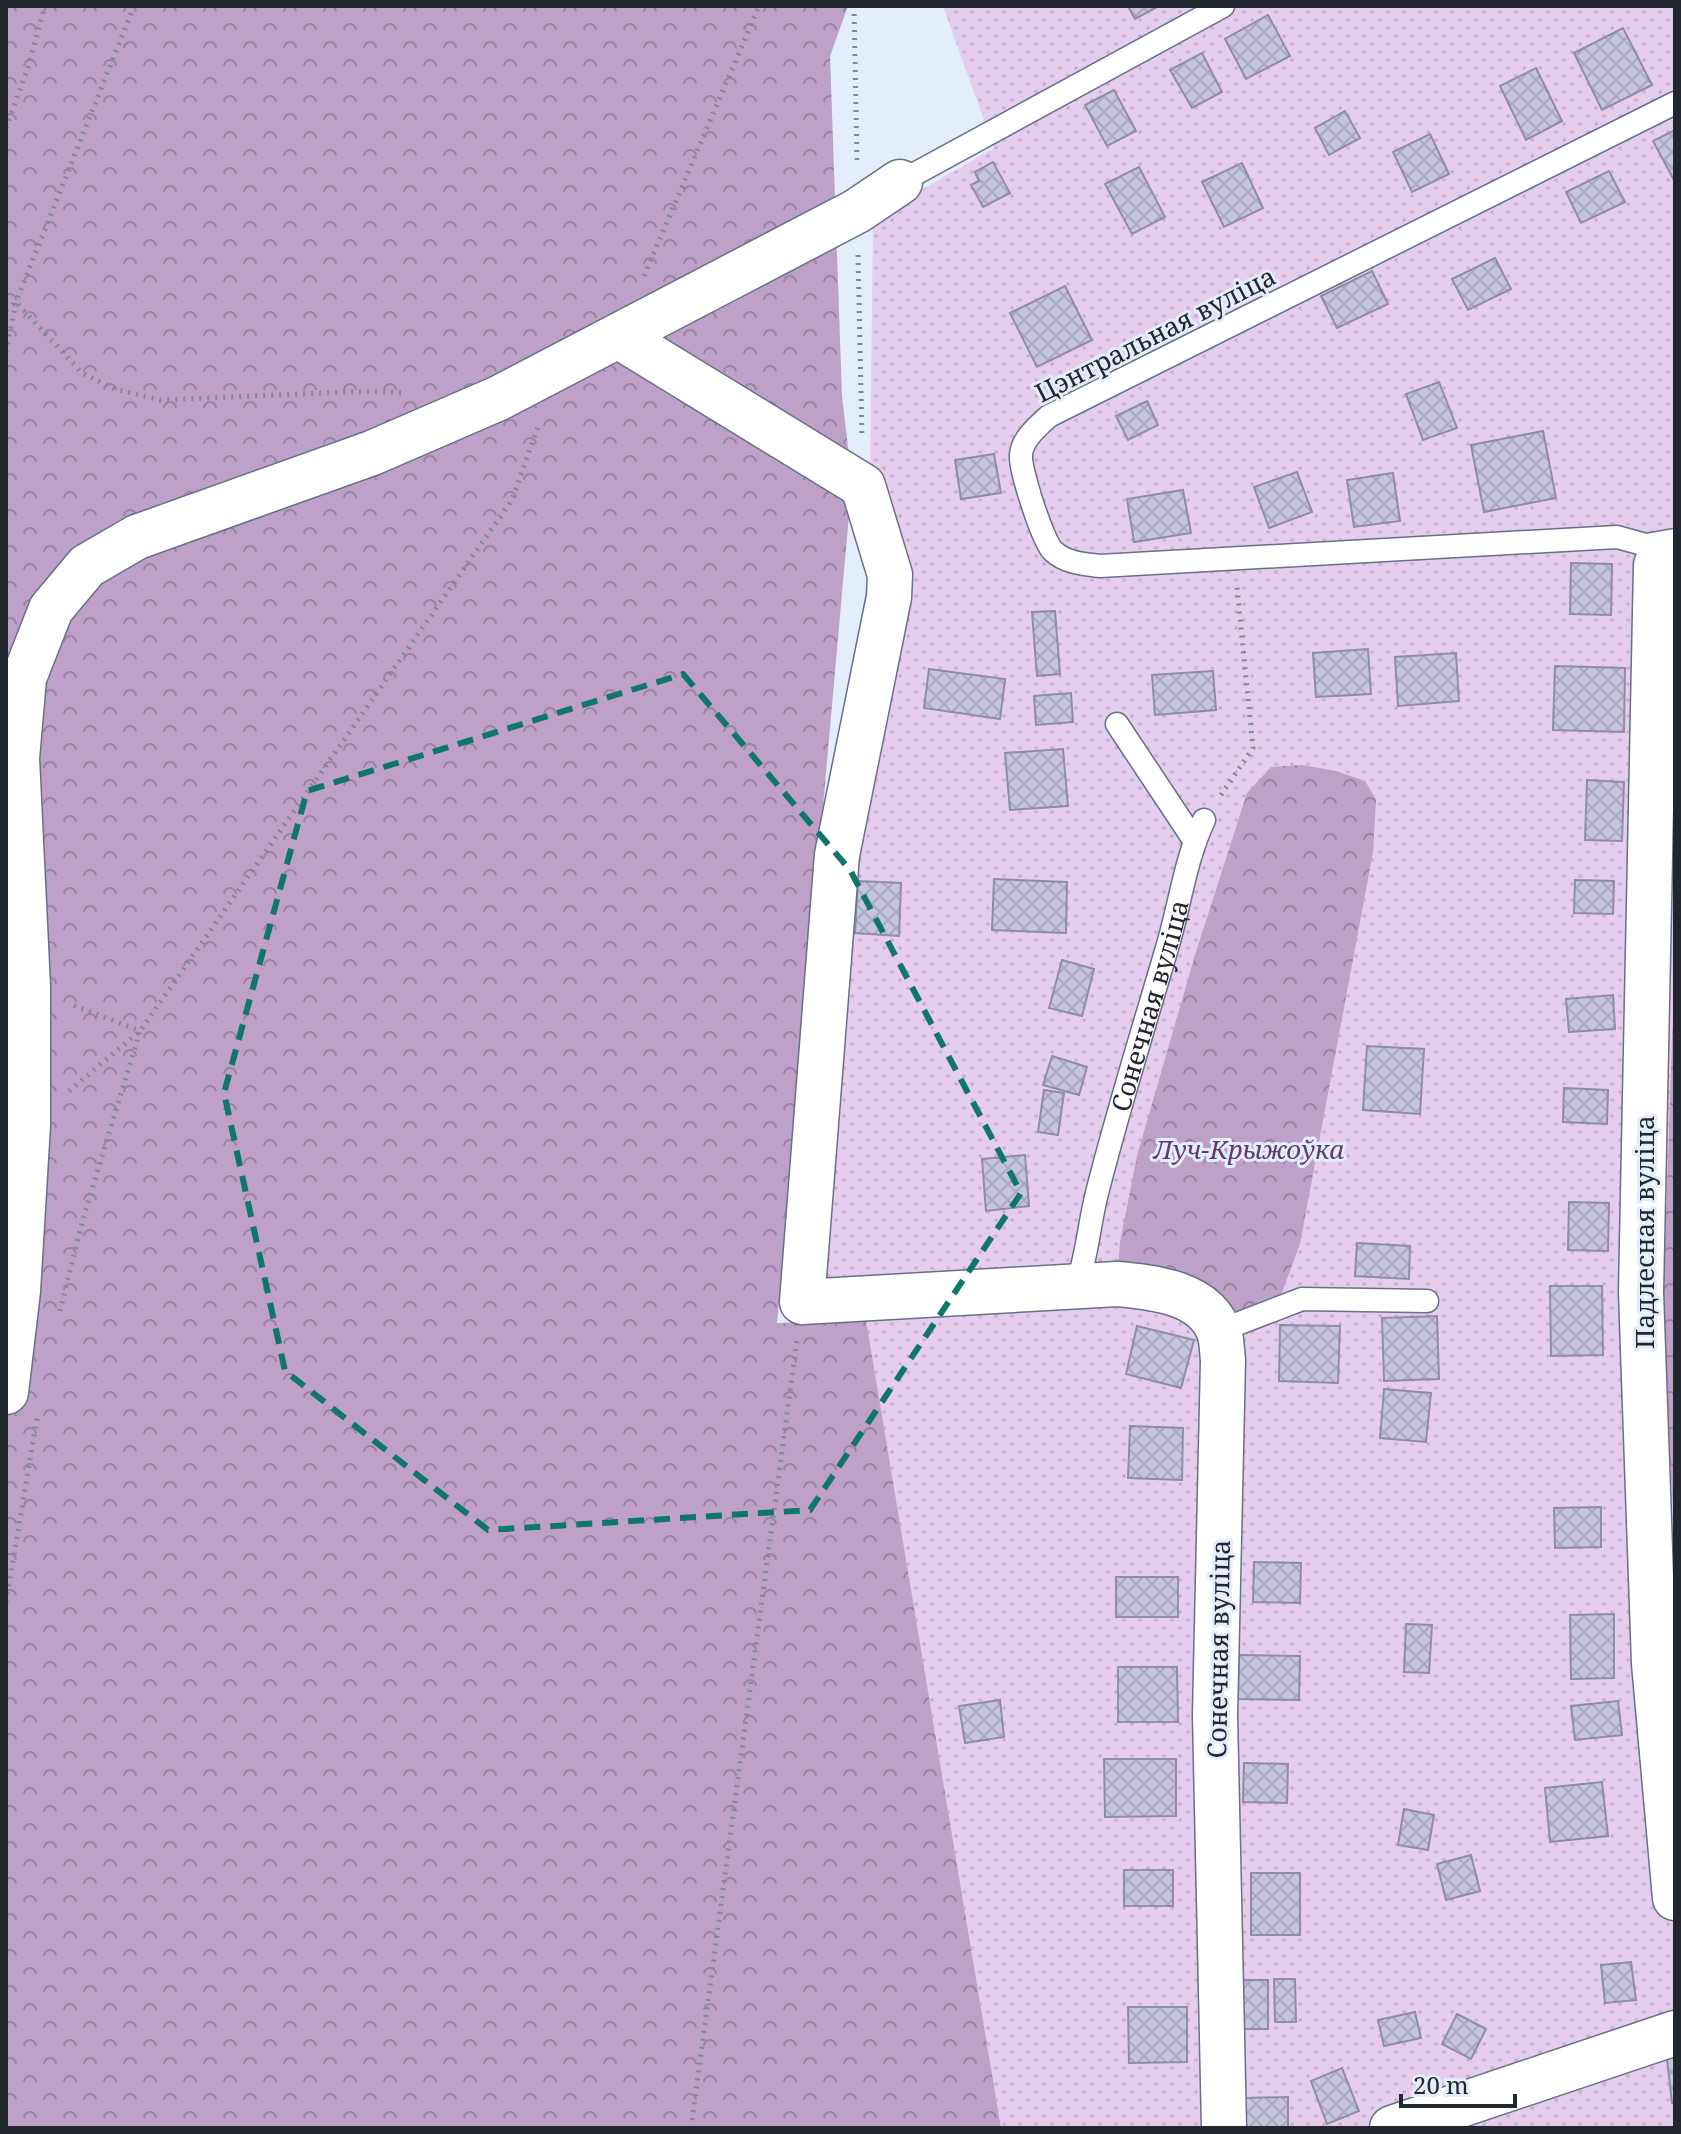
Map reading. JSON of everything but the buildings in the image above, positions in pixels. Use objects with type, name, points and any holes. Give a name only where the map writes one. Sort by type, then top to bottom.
[{"type":"street","points":[[23,1398],[18,1291],[28,1125],[28,987],[17,758],[24,678],[51,609],[87,566],[137,537],[372,453],[557,370],[857,211],[900,182]]},
{"type":"street","points":[[618,336],[863,486],[890,575],[889,597],[837,855],[802,1302],[1117,1284],[1162,1288],[1201,1307],[1219,1331]]},
{"type":"street","name":"Падлесная вуліца","points":[[1659,550],[1641,1292],[1654,1663],[1675,1898]]},
{"type":"street","name":"Сонечная вуліца","points":[[1219,1331],[1223,1360],[1215,1715],[1224,2128]]},
{"type":"street","points":[[1392,2128],[1675,2033]]},
{"type":"lane","points":[[900,182],[1223,6]]},
{"type":"lane","name":"Цэнтральная вуліца","points":[[1659,550],[1617,537],[1100,566],[1074,563],[1052,550],[1041,532],[1020,455],[1031,432],[1049,416],[1675,103]]},
{"type":"lane","points":[[1117,724],[1194,840]]},
{"type":"lane","name":"Сонечная вуліца","points":[[1076,1288],[1115,1119],[1168,944],[1194,840],[1204,820]]},
{"type":"lane","points":[[1219,1331],[1302,1299],[1427,1301]]},
{"type":"path","points":[[6,128],[45,6]]},
{"type":"path","points":[[6,352],[16,302],[134,6]]},
{"type":"path","points":[[643,279],[759,6]]},
{"type":"path","points":[[854,6],[863,486]]},
{"type":"path","points":[[6,310],[16,302]]},
{"type":"path","points":[[16,302],[82,373],[115,389],[160,400],[371,391],[414,393]]},
{"type":"path","points":[[28,1125],[140,1031],[512,500],[557,370]]},
{"type":"path","points":[[1204,820],[1253,748],[1234,559]]},
{"type":"path","points":[[28,987],[140,1031]]},
{"type":"path","points":[[58,1318],[83,1219],[140,1031]]},
{"type":"path","points":[[691,2128],[802,1302]]},
{"type":"path","points":[[6,1602],[23,1398]]},
{"type":"highlighted area","points":[[683,674],[850,870],[1021,1193],[810,1510],[488,1530],[285,1371],[224,1093],[307,791]]},
{"type":"green space","points":[[6,6],[848,6],[830,56],[842,396],[852,481],[777,1323],[866,1320],[1001,2128],[6,2128]]},
{"type":"green space","name":"Луч-Крыжоўка","points":[[943,6],[1675,6],[1675,952],[1662,1329],[1675,1542],[1675,2128],[1001,2128],[866,1321],[820,1283],[842,940],[910,589],[870,482],[873,218],[994,148]]},
{"type":"green space","points":[[1302,765],[1336,771],[1365,781],[1376,799],[1373,852],[1300,1244],[1281,1295],[1225,1316],[1118,1267],[1120,1242],[1137,1156],[1195,955],[1247,793],[1271,767]]},
{"type":"green space","points":[[1675,952],[1675,1542],[1662,1329]]}]
